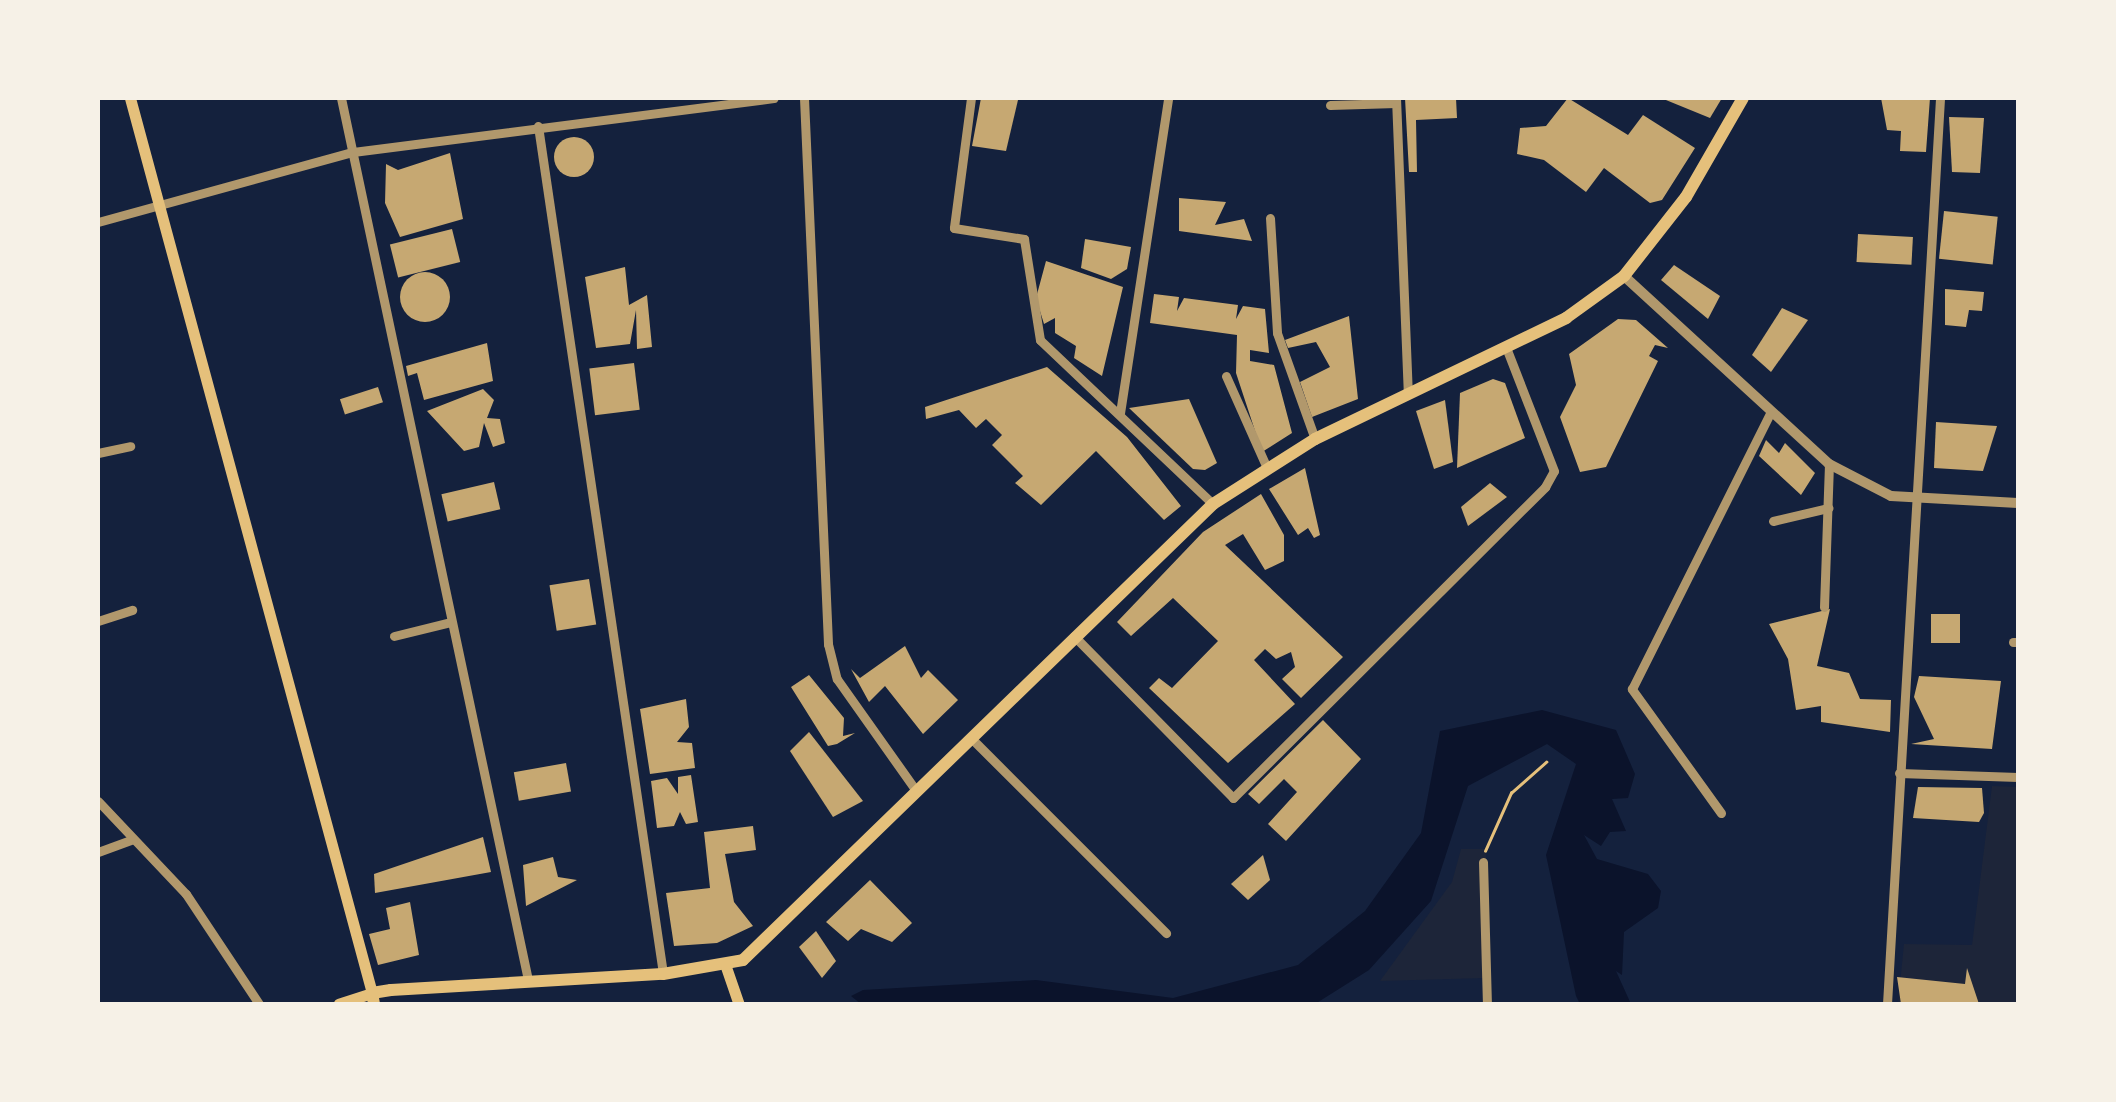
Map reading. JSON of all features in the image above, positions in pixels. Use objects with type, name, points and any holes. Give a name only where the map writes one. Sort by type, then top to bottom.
[{"type":"main road","points":[[130,98],[373,999]]},
{"type":"main road","points":[[339,1004],[528,980],[726,967],[779,932],[1074,636],[1214,504],[1315,439],[1507,350],[1624,276],[1686,197],[1743,98]]},
{"type":"main road","points":[[726,967],[739,1004]]},
{"type":"street","points":[[341,98],[528,980]]},
{"type":"street","points":[[98,222],[353,152],[774,98]]},
{"type":"street","points":[[804,98],[828,644],[838,678],[917,792]]},
{"type":"street","points":[[970,98],[954,228],[1024,239],[1040,340],[1214,504]]},
{"type":"street","points":[[1120,413],[1168,98]]},
{"type":"street","points":[[1887,1004],[1912,500],[1940,98]]},
{"type":"street","points":[[1330,105],[1396,100],[1408,394]]},
{"type":"street","points":[[538,126],[663,974]]},
{"type":"street","points":[[1270,218],[1277,333],[1315,439]]},
{"type":"street","points":[[1624,276],[1829,464],[1912,500],[2018,503]]},
{"type":"street","points":[[1074,636],[1233,798],[1545,487],[1554,471],[1507,350]]},
{"type":"street","points":[[1226,376],[1267,468]]},
{"type":"street","points":[[1721,813],[1632,689],[1771,412]]},
{"type":"street","points":[[98,453],[130,446]]},
{"type":"street","points":[[1824,606],[1829,464]]},
{"type":"street","points":[[1773,521],[1828,508]]},
{"type":"street","points":[[98,622],[132,610]]},
{"type":"street","points":[[394,636],[451,622]]},
{"type":"street","points":[[972,738],[1166,933]]},
{"type":"street","points":[[1899,773],[2018,777]]},
{"type":"street","points":[[98,801],[186,894],[258,1004]]},
{"type":"street","points":[[98,852],[132,838]]},
{"type":"street","points":[[1482,862],[1487,1004]]},
{"type":"path","points":[[1482,862],[1497,814],[1546,762]]},
{"type":"shaded area","points":[[1542,710],[1616,730],[1635,774],[1628,798],[1612,799],[1626,831],[1610,832],[1601,846],[1584,835],[1597,859],[1648,874],[1661,891],[1658,908],[1624,932],[1622,975],[1616,971],[1631,1004],[1580,1004],[1546,855],[1576,764],[1547,744],[1468,786],[1431,901],[1369,970],[1315,1004],[861,1004],[851,996],[863,990],[1036,980],[1173,998],[1298,965],[1365,911],[1421,833],[1440,731]]},
{"type":"shaded area","points":[[1992,786],[2018,787],[2018,1004],[1898,1004],[1904,944],[1972,945]]},
{"type":"shaded area","points":[[1461,849],[1486,849],[1485,978],[1380,981],[1452,882]]},
{"type":"building","points":[[981,98],[1018,100],[1006,151],[972,146]]},
{"type":"building","points":[[1405,98],[1456,98],[1457,118],[1416,120],[1417,172],[1409,172]]},
{"type":"building","points":[[1568,98],[1628,135],[1643,115],[1695,148],[1662,200],[1650,203],[1604,168],[1586,192],[1544,160],[1517,154],[1520,128],[1546,126]]},
{"type":"building","points":[[1661,98],[1722,98],[1710,118]]},
{"type":"building","points":[[1881,98],[1930,98],[1926,152],[1900,151],[1901,131],[1887,130]]},
{"type":"building","points":[[1949,117],[1984,118],[1980,173],[1952,172]]},
{"type":"building","points":[[574,137],[588,143],[594,157],[588,171],[574,177],[560,171],[554,157],[560,143]]},
{"type":"building","points":[[450,153],[463,219],[400,237],[385,203],[386,164],[398,170]]},
{"type":"building","points":[[1179,198],[1226,202],[1215,225],[1244,219],[1252,241],[1179,231]]},
{"type":"building","points":[[1944,211],[1998,217],[1993,264],[1939,259]]},
{"type":"building","points":[[452,229],[460,262],[398,277],[390,244]]},
{"type":"building","points":[[1858,234],[1913,237],[1911,265],[1857,262]]},
{"type":"building","points":[[1085,239],[1131,247],[1127,269],[1111,279],[1081,268]]},
{"type":"building","points":[[1046,261],[1123,287],[1102,376],[1074,358],[1076,346],[1055,333],[1055,318],[1044,324],[1036,298]]},
{"type":"building","points":[[1674,265],[1720,296],[1708,319],[1661,280]]},
{"type":"building","points":[[625,267],[629,305],[647,295],[652,347],[637,349],[636,310],[630,344],[596,348],[585,277]]},
{"type":"building","points":[[425,272],[443,279],[450,297],[443,315],[425,322],[407,315],[400,297],[407,279]]},
{"type":"building","points":[[1945,289],[1984,292],[1982,311],[1969,310],[1966,327],[1945,325]]},
{"type":"building","points":[[1154,294],[1179,297],[1177,311],[1184,298],[1238,305],[1236,319],[1243,306],[1265,309],[1269,353],[1250,350],[1250,361],[1274,365],[1292,433],[1262,452],[1236,373],[1237,335],[1150,323]]},
{"type":"building","points":[[1782,308],[1808,320],[1771,372],[1752,355]]},
{"type":"building","points":[[1349,316],[1358,399],[1312,417],[1300,382],[1330,367],[1316,342],[1288,348],[1285,340]]},
{"type":"building","points":[[1618,319],[1636,320],[1668,348],[1655,345],[1649,356],[1658,361],[1606,467],[1580,472],[1560,417],[1576,385],[1569,354]]},
{"type":"building","points":[[487,343],[493,381],[424,400],[417,373],[408,376],[406,366]]},
{"type":"building","points":[[634,363],[640,410],[595,415],[589,368]]},
{"type":"building","points":[[1047,367],[1127,437],[1181,506],[1164,520],[1096,451],[1041,505],[1015,483],[1023,476],[992,445],[1002,435],[986,419],[976,428],[959,410],[926,419],[925,407]]},
{"type":"building","points":[[1493,379],[1505,383],[1525,438],[1457,468],[1460,393]]},
{"type":"building","points":[[378,387],[383,402],[345,415],[340,399]]},
{"type":"building","points":[[483,389],[494,400],[487,418],[500,419],[505,443],[493,447],[484,423],[479,447],[464,451],[427,411]]},
{"type":"building","points":[[1189,399],[1217,463],[1205,470],[1193,469],[1129,408]]},
{"type":"building","points":[[1445,400],[1453,462],[1434,469],[1416,411]]},
{"type":"building","points":[[1936,422],[1997,426],[1983,471],[1934,468]]},
{"type":"building","points":[[1766,440],[1779,453],[1785,443],[1815,473],[1801,495],[1759,456]]},
{"type":"building","points":[[1305,468],[1320,535],[1314,538],[1308,528],[1298,535],[1269,489]]},
{"type":"building","points":[[494,482],[500,509],[448,521],[441,494]]},
{"type":"building","points":[[1490,483],[1507,497],[1468,526],[1461,507]]},
{"type":"building","points":[[1261,494],[1284,535],[1284,561],[1265,570],[1243,534],[1225,545],[1343,657],[1301,698],[1282,679],[1295,667],[1291,652],[1276,659],[1265,649],[1254,660],[1295,704],[1228,763],[1149,688],[1159,678],[1172,688],[1218,641],[1173,598],[1131,636],[1117,622],[1203,532]]},
{"type":"building","points":[[589,579],[596,624],[557,631],[549,585]]},
{"type":"building","points":[[1830,609],[1817,666],[1849,673],[1860,699],[1891,700],[1890,732],[1821,722],[1821,706],[1796,710],[1788,659],[1769,624]]},
{"type":"building","points":[[1931,614],[1960,614],[1960,643],[1931,643]]},
{"type":"building","points":[[905,646],[921,678],[928,670],[958,700],[923,734],[885,686],[869,702],[851,669],[860,678]]},
{"type":"building","points":[[809,675],[844,718],[843,736],[855,733],[837,744],[828,746],[791,687]]},
{"type":"building","points":[[1919,676],[2001,681],[1992,749],[1911,744],[1934,739],[1914,697]]},
{"type":"building","points":[[686,699],[689,727],[677,742],[692,743],[695,768],[650,774],[640,709]]},
{"type":"building","points":[[1323,720],[1361,759],[1286,841],[1268,824],[1297,792],[1284,779],[1259,804],[1248,794]]},
{"type":"building","points":[[809,732],[863,801],[833,817],[790,751]]},
{"type":"building","points":[[566,763],[571,792],[519,801],[514,772]]},
{"type":"building","points":[[691,775],[698,822],[686,824],[680,812],[674,826],[657,828],[651,781],[667,778],[678,794],[678,777]]},
{"type":"building","points":[[1918,787],[1982,788],[1984,813],[1979,822],[1913,818]]},
{"type":"building","points":[[753,826],[756,850],[725,854],[734,902],[753,926],[717,943],[674,946],[666,893],[710,888],[704,832]]},
{"type":"building","points":[[483,837],[491,872],[375,893],[374,874]]},
{"type":"building","points":[[1263,855],[1270,880],[1248,900],[1231,884]]},
{"type":"building","points":[[553,857],[558,877],[577,880],[526,906],[523,865]]},
{"type":"building","points":[[870,880],[912,923],[892,942],[861,929],[848,941],[826,922]]},
{"type":"building","points":[[410,902],[419,955],[378,965],[369,934],[390,929],[386,908]]},
{"type":"building","points":[[816,931],[836,961],[822,978],[799,947]]},
{"type":"building","points":[[1967,968],[1979,1004],[1901,1004],[1897,977],[1965,984]]}]
